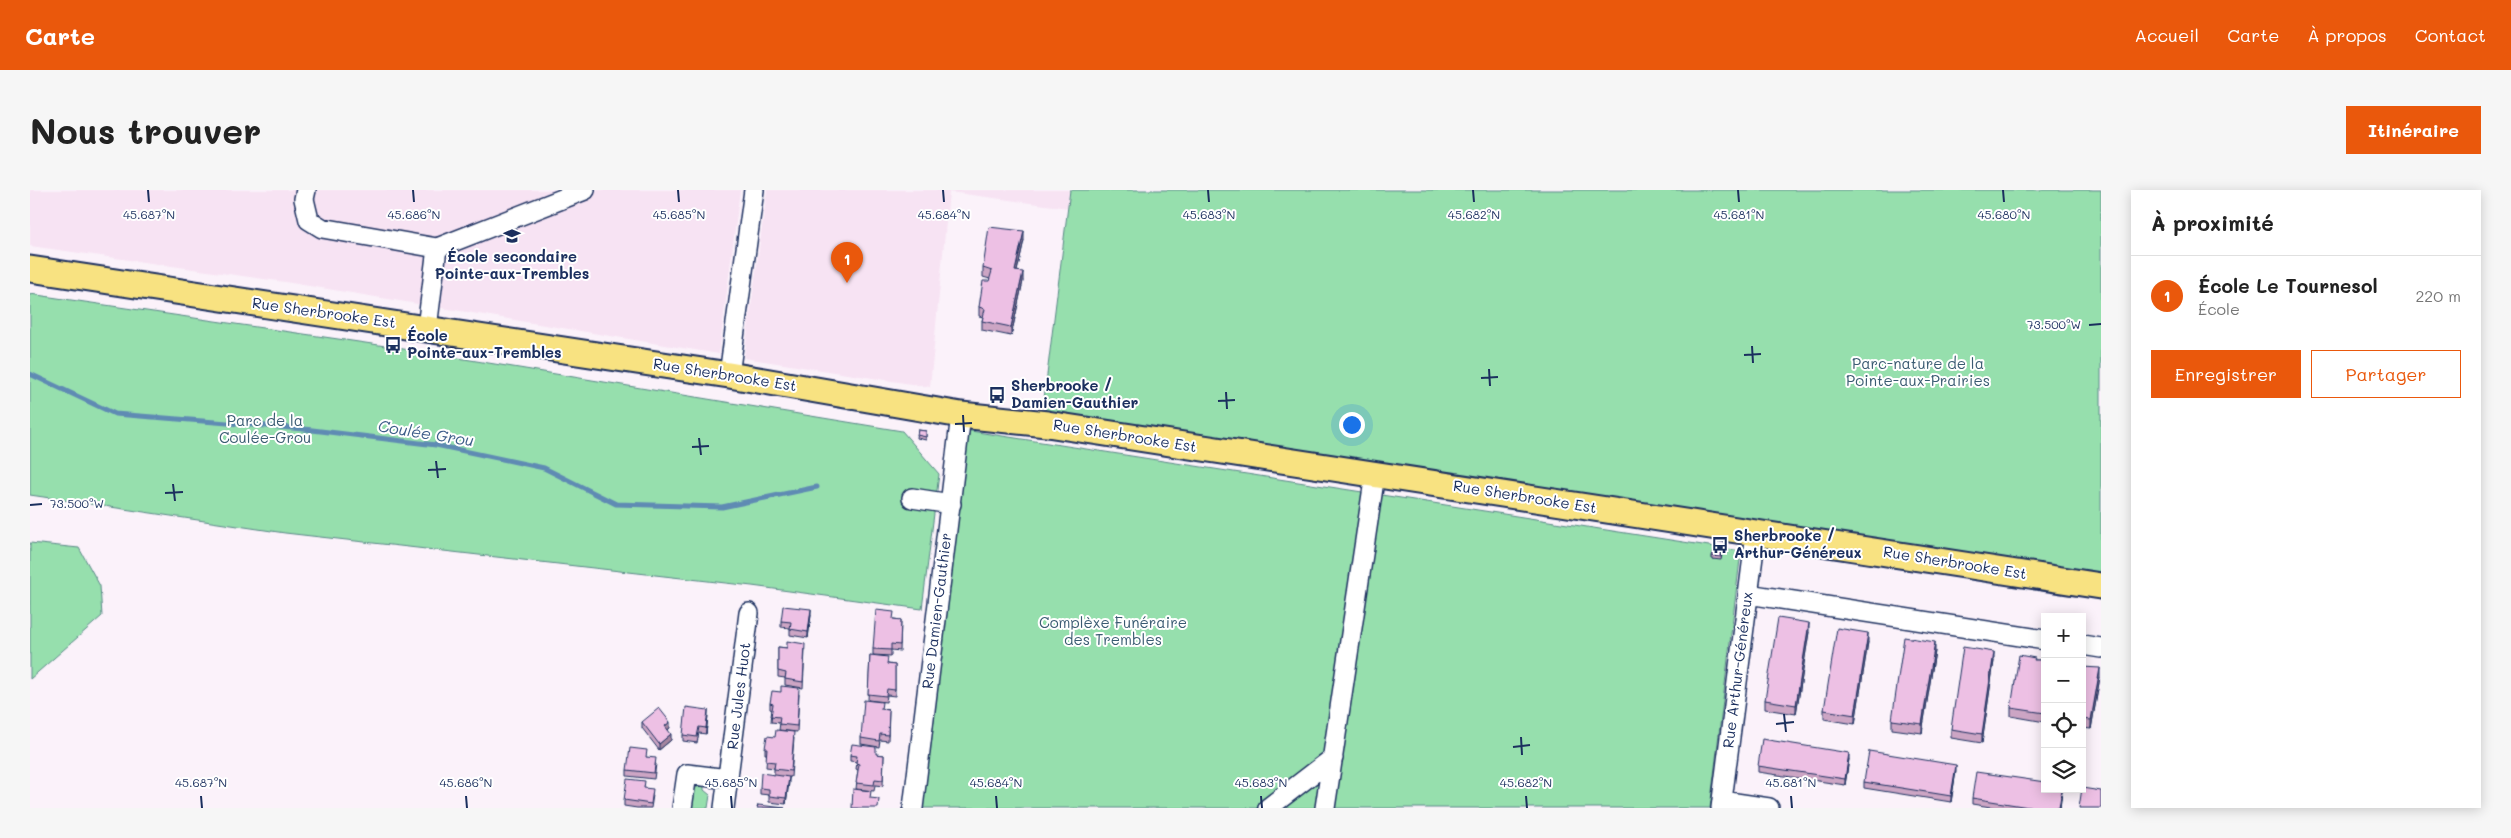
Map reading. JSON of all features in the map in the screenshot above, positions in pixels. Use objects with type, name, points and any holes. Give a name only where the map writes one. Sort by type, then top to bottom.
[{"type":"main road","name":"Rue Sherbrooke Est","points":[[30,269],[729,375],[961,415],[1046,424],[2101,586]]},
{"type":"street","points":[[306,190],[304,199],[309,220],[322,228],[437,248],[585,190]]},
{"type":"street","points":[[729,375],[754,190]]},
{"type":"street","points":[[427,328],[437,248]]},
{"type":"street","name":"Rue Damien-Gauthier","points":[[913,808],[961,415]]},
{"type":"street","points":[[1325,808],[1375,474]]},
{"type":"street","points":[[912,498],[951,504]]},
{"type":"street","name":"Rue Arthur-Généreux","points":[[1721,804],[1756,533]]},
{"type":"street","points":[[1748,594],[2041,639]]},
{"type":"street","name":"Rue Jules Huot","points":[[724,808],[749,613]]},
{"type":"street","points":[[2086,646],[2101,648]]},
{"type":"street","points":[[1268,808],[1333,758]]},
{"type":"street","points":[[682,808],[687,774],[728,779]]},
{"type":"street","points":[[1721,804],[1769,808]]},
{"type":"shaded area","name":"École secondaire Pointe-aux-Trembles","points":[[30,190],[740,190],[719,354],[285,282],[30,246]]},
{"type":"shaded area","points":[[767,190],[1070,190],[1068,208],[949,192],[930,387],[744,358]]},
{"type":"green space","name":"Parc-nature de la Pointe-aux-Prairies","points":[[1070,190],[2101,190],[2101,586],[1047,424],[1044,399]]},
{"type":"green space","name":"Parc de la Coulée-Grou","points":[[30,294],[379,345],[902,431],[939,474],[922,609],[752,586],[285,533],[30,495]]},
{"type":"green space","name":"Complèxe Funéraire des Trembles","points":[[964,430],[1741,551],[1710,808],[913,808]]},
{"type":"green space","points":[[30,543],[79,548],[100,586],[102,616],[30,679]]},
{"type":"green space","points":[[699,786],[704,786],[704,790],[710,795],[708,808],[689,808],[693,790]]},
{"type":"building","points":[[989,227],[1024,231],[1015,271],[1023,272],[1011,327],[982,321],[985,309],[979,307],[983,281],[989,281],[992,271],[983,268]]},
{"type":"building","points":[[918,430],[926,431],[926,437],[917,435]]},
{"type":"building","points":[[1714,551],[1722,552],[1721,557],[1712,556]]},
{"type":"building","points":[[783,606],[811,609],[808,632],[790,629],[791,622],[781,621]]},
{"type":"building","points":[[876,610],[894,612],[893,619],[901,620],[900,645],[891,644],[891,650],[873,649]]},
{"type":"building","points":[[1778,618],[1809,623],[1796,705],[1765,700]]},
{"type":"building","points":[[1837,628],[1868,633],[1855,715],[1824,710]]},
{"type":"building","points":[[1904,637],[1935,642],[1922,724],[1892,720]]},
{"type":"building","points":[[787,641],[805,644],[803,682],[785,679],[786,673],[778,671],[778,647],[787,648]]},
{"type":"building","points":[[1963,647],[1994,652],[1982,734],[1951,729]]},
{"type":"building","points":[[870,655],[888,657],[887,664],[895,665],[895,690],[887,689],[886,696],[868,694]]},
{"type":"building","points":[[2019,655],[2035,658],[2034,660],[2041,660],[2041,712],[2011,708]]},
{"type":"building","points":[[2086,667],[2100,668],[2091,720],[2086,719]]},
{"type":"building","points":[[781,686],[799,688],[797,726],[779,724],[780,717],[771,716],[773,704],[770,703],[772,691],[781,692]]},
{"type":"building","points":[[864,700],[882,702],[881,709],[889,710],[888,735],[880,734],[879,741],[861,738]]},
{"type":"building","points":[[686,707],[708,710],[706,728],[699,727],[697,737],[683,735]]},
{"type":"building","points":[[659,708],[670,722],[665,726],[671,734],[659,744],[642,722]]},
{"type":"building","points":[[776,730],[794,732],[791,771],[774,769],[775,762],[766,761],[767,748],[765,748],[767,736],[775,737]]},
{"type":"building","points":[[1762,739],[1849,753],[1845,779],[1758,766]]},
{"type":"building","points":[[852,744],[876,747],[876,754],[884,755],[883,780],[875,779],[874,785],[856,783],[859,764],[856,763],[857,756],[850,755]]},
{"type":"building","points":[[630,748],[647,750],[646,757],[656,758],[654,773],[627,770]]},
{"type":"building","points":[[1869,751],[1956,765],[1951,796],[1864,782]]},
{"type":"building","points":[[1976,772],[2041,781],[2041,793],[2061,793],[2059,808],[2035,808],[1972,798]]},
{"type":"building","points":[[761,773],[789,777],[786,798],[769,796],[769,789],[760,788]]},
{"type":"building","points":[[627,779],[645,781],[644,788],[653,789],[651,804],[624,800]]},
{"type":"building","points":[[853,789],[871,791],[870,798],[879,799],[878,808],[852,808]]},
{"type":"building","points":[[2086,789],[2101,791],[2101,808],[2079,808],[2081,793],[2086,793]]},
{"type":"building","points":[[758,805],[785,808],[757,808]]},
{"type":"waterway","name":"Coulée Grou","points":[[30,374],[115,414],[304,429],[436,445],[544,468],[616,504],[722,507],[817,487]]},
{"type":"place","name":"École secondaire Pointe-aux-Trembles","points":[[512,236]]},
{"type":"place","name":"École Le Tournesol","points":[[847,283]]},
{"type":"place","name":"École Pointe-aux-Trembles","points":[[393,345]]},
{"type":"place","name":"Sherbrooke / Damien-Gauthier","points":[[997,395]]},
{"type":"place","name":"Sherbrooke / Arthur-Généreux","points":[[1720,545]]}]
